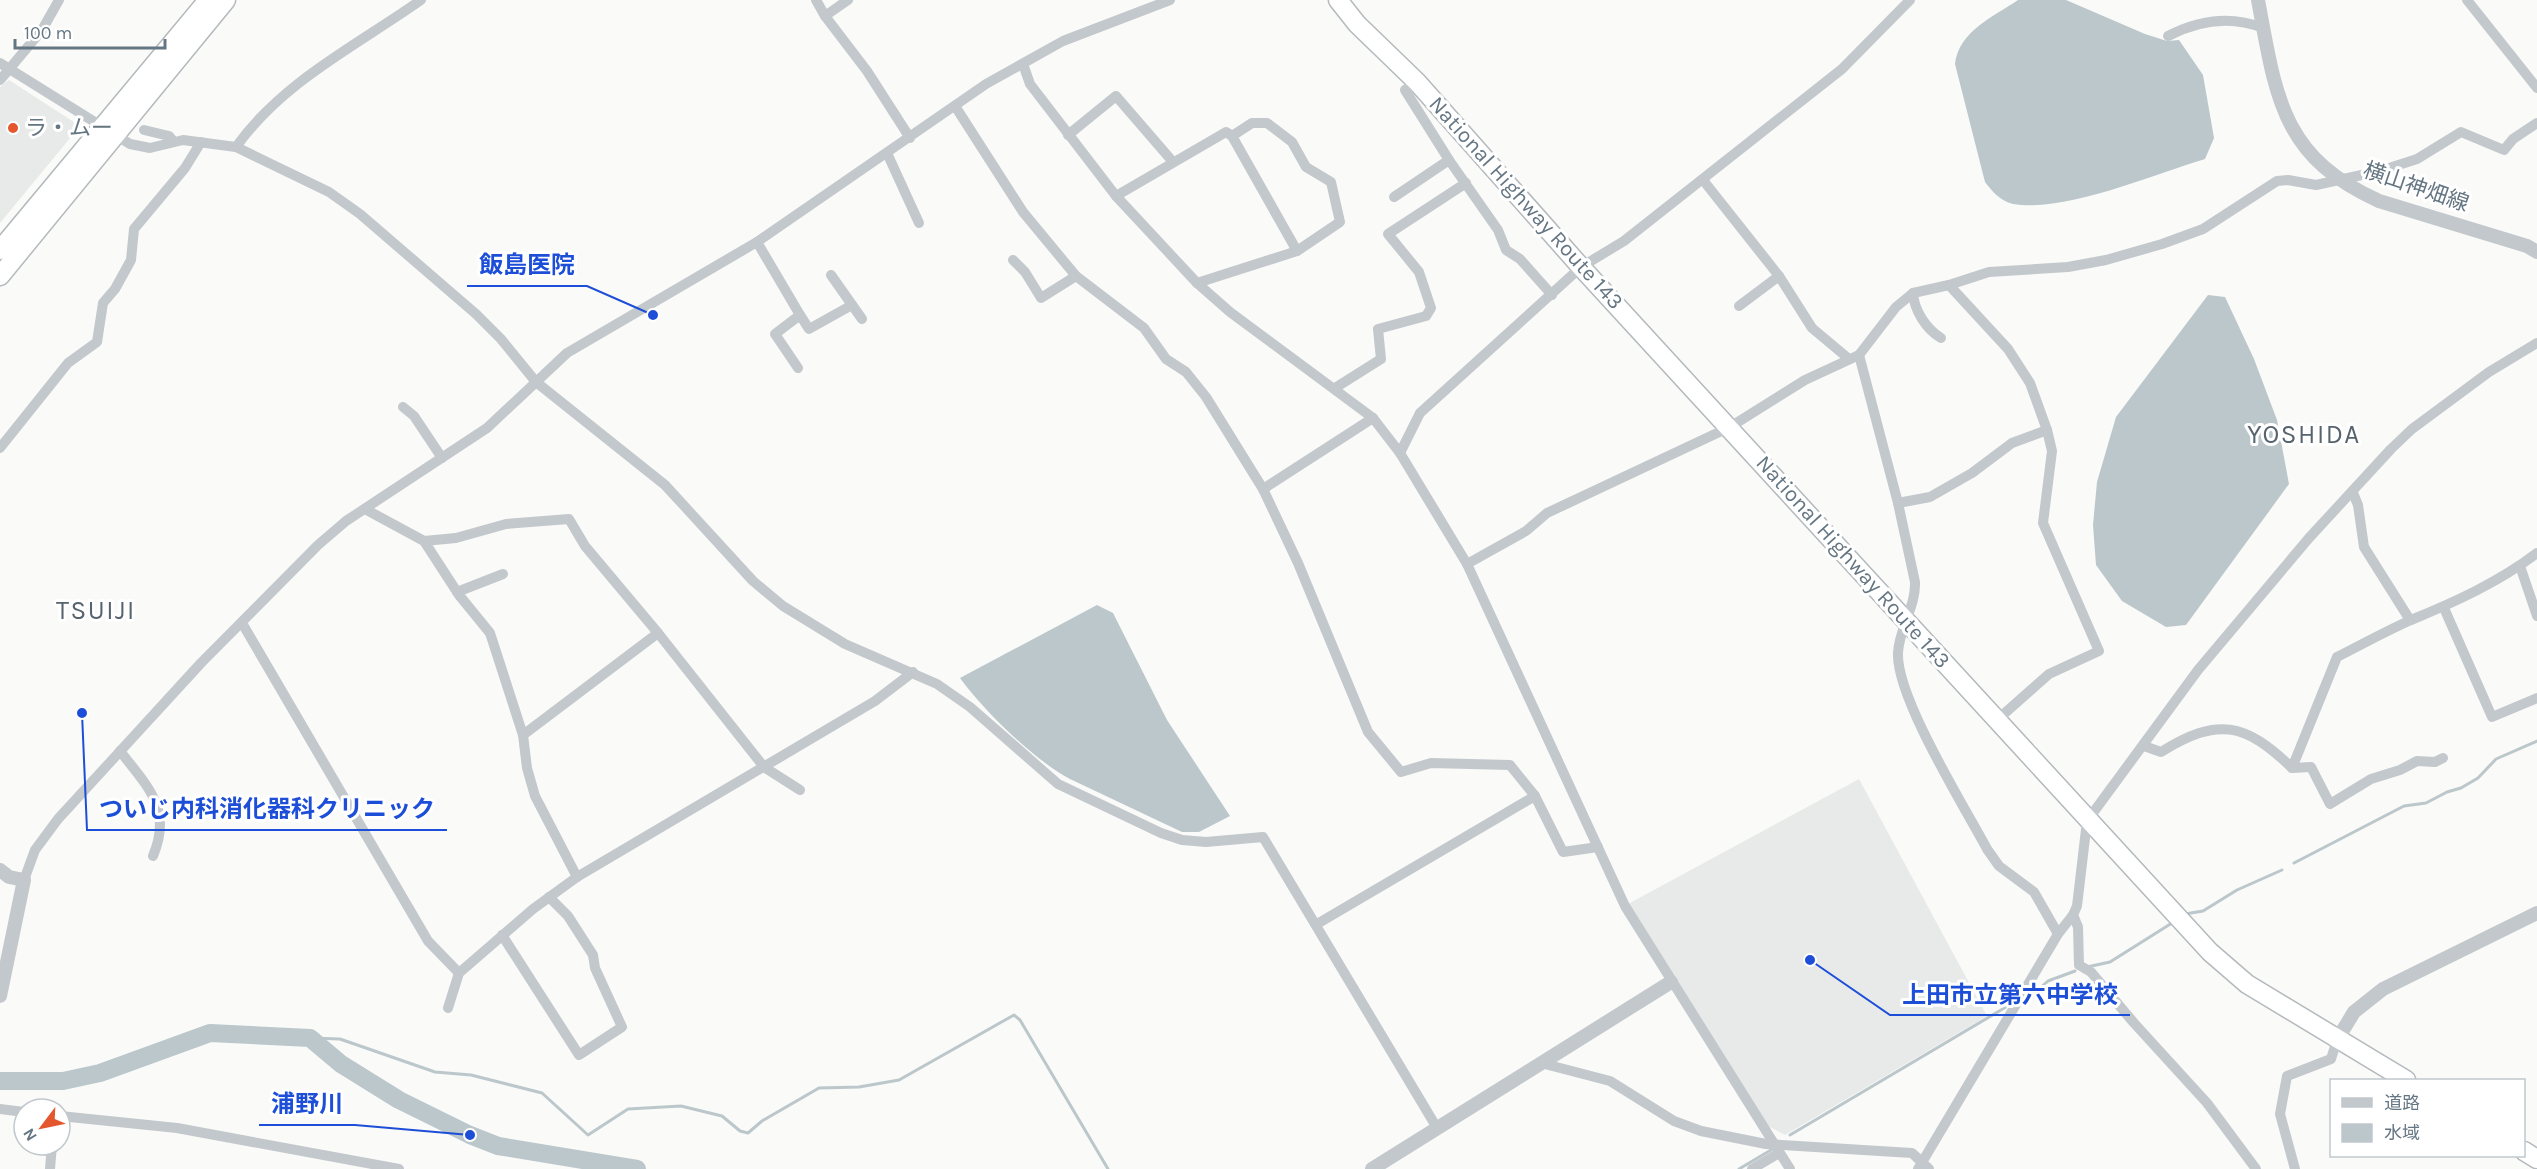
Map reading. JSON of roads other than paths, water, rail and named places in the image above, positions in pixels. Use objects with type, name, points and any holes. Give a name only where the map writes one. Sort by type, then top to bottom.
[{"type":"highway","points":[[0,276],[208,0]]},
{"type":"highway","points":[[0,250],[226,0]]},
{"type":"highway","name":"National Highway Route 143","points":[[1338,0],[1357,24],[1418,82],[1581,267],[1730,427],[2087,820],[2227,968],[2247,984],[2404,1079]]},
{"type":"street","points":[[0,80],[42,30],[60,0]]},
{"type":"street","points":[[816,0],[825,16],[867,71],[910,138]]},
{"type":"street","points":[[825,16],[848,0]]},
{"type":"street","points":[[0,996],[24,880],[41,840],[120,751],[333,531],[487,428],[567,353],[757,242],[986,84],[1087,31],[1170,0]]},
{"type":"street","name":"横山神畑線","points":[[2258,0],[2279,102],[2288,123],[2310,154],[2340,181],[2379,201],[2527,246],[2537,252]]},
{"type":"street","points":[[2467,0],[2537,88]]},
{"type":"street","points":[[236,147],[253,123],[284,92],[420,1]]},
{"type":"street","points":[[1400,453],[1420,413],[1581,267],[1624,241],[1842,69],[1906,1]]},
{"type":"street","points":[[2168,36],[2200,23],[2238,21],[2263,28]]},
{"type":"street","points":[[0,63],[142,148],[174,142],[201,142],[236,147],[329,192],[360,214],[476,314],[501,339],[536,382],[665,485],[753,581],[783,606],[845,644],[937,684],[970,707],[1058,784],[1161,834],[1182,840],[1206,842],[1263,837],[1437,1128]]},
{"type":"street","points":[[1023,64],[1030,84],[1116,196],[1197,283],[1230,312],[1373,418],[1400,453],[1467,564],[1625,906],[1790,1169]]},
{"type":"street","points":[[1418,82],[1405,90],[1449,160],[1498,230],[1506,250],[1520,259],[1552,295]]},
{"type":"street","points":[[1068,135],[1116,96],[1173,162]]},
{"type":"street","points":[[955,106],[1023,212],[1076,276],[1144,328],[1166,359],[1186,372],[1206,397],[1263,489],[1298,563],[1368,732],[1401,772],[1431,763],[1510,765],[1535,796],[1563,852],[1598,847]]},
{"type":"street","points":[[1197,283],[1297,251],[1340,222],[1331,182],[1306,167],[1292,142],[1267,123],[1252,123],[1232,136]]},
{"type":"street","points":[[1467,564],[1526,531],[1547,513],[1730,427],[1805,380],[1854,357],[1896,307],[1912,293],[1949,285],[1989,272],[2068,267],[2106,260],[2203,230],[2277,181],[2288,180],[2316,185],[2340,181],[2417,159],[2461,132],[2504,150],[2513,138],[2537,123]]},
{"type":"street","points":[[144,130],[169,136],[174,142]]},
{"type":"street","points":[[1116,196],[1226,132],[1232,136],[1297,251]]},
{"type":"street","points":[[0,448],[68,363],[97,342],[103,303],[115,289],[132,260],[134,230],[185,168],[201,142]]},
{"type":"street","points":[[887,153],[919,223]]},
{"type":"street","points":[[1394,197],[1449,160]]},
{"type":"street","points":[[1704,180],[1779,276],[1812,328],[1854,357],[1898,503],[1915,582],[1916,594],[1898,650],[1898,667],[1924,734],[1987,849],[1999,866],[2034,892],[2058,934]]},
{"type":"street","points":[[1335,388],[1382,359],[1378,329],[1426,316],[1431,308],[1419,272],[1389,234],[1466,183]]},
{"type":"street","points":[[757,242],[809,329],[852,305]]},
{"type":"street","points":[[1013,260],[1025,272],[1041,298],[1076,276]]},
{"type":"street","points":[[831,275],[862,319]]},
{"type":"street","points":[[1739,306],[1779,276]]},
{"type":"street","points":[[1949,285],[2008,349],[2030,383],[2052,451],[2043,523],[2099,651],[2049,675],[1997,720]]},
{"type":"street","points":[[1912,293],[1913,301],[1927,327],[1941,338]]},
{"type":"street","points":[[798,368],[775,334],[800,315]]},
{"type":"street","points":[[1541,1063],[1610,1081],[1687,1127],[1776,1149],[1912,1153],[1923,1166],[2058,934],[2073,915],[2078,898],[2087,820],[2114,782],[2144,747],[2198,670],[2309,538],[2412,429],[2489,372],[2537,343]]},
{"type":"street","points":[[402,408],[414,416],[442,458]]},
{"type":"street","points":[[1263,489],[1373,418]]},
{"type":"street","points":[[1898,503],[1930,497],[1971,473],[2012,442],[2047,430]]},
{"type":"street","points":[[2353,493],[2358,505],[2364,547],[2410,620]]},
{"type":"street","points":[[365,509],[424,541],[457,592],[490,633],[523,735],[527,768],[535,796],[577,877]]},
{"type":"street","points":[[424,541],[456,538],[506,524],[569,519],[585,546],[658,633],[764,767],[800,790]]},
{"type":"street","points":[[2292,768],[2337,657],[2410,620],[2444,608],[2520,566],[2537,553]]},
{"type":"street","points":[[2520,566],[2537,616]]},
{"type":"street","points":[[457,592],[503,574]]},
{"type":"street","points":[[2444,608],[2492,717],[2537,698]]},
{"type":"street","points":[[242,623],[428,941],[459,973]]},
{"type":"street","points":[[523,735],[658,633]]},
{"type":"street","points":[[448,1008],[459,973],[501,935],[549,897],[577,877],[875,701],[913,672]]},
{"type":"street","points":[[2144,747],[2161,752],[2187,735],[2203,729],[2235,729],[2270,747],[2292,768],[2311,767],[2330,804],[2371,779],[2417,761],[2435,762],[2443,758]]},
{"type":"street","points":[[120,751],[151,788],[160,818],[153,856]]},
{"type":"street","points":[[1317,924],[1535,796]]},
{"type":"street","points":[[3,877],[24,880]]},
{"type":"street","points":[[501,935],[579,1055],[622,1027],[599,976],[593,955],[568,916],[549,897]]},
{"type":"street","points":[[2295,1169],[2280,1114],[2287,1076],[2331,1059],[2337,1040],[2354,1012],[2383,989],[2537,913]]},
{"type":"street","points":[[2073,915],[2078,927],[2079,965],[2091,972],[2207,1103],[2256,1169]]},
{"type":"street","points":[[1372,1169],[1671,982]]},
{"type":"street","points":[[72,1117],[177,1128],[399,1169]]},
{"type":"street","points":[[1752,1169],[1776,1149]]},
{"type":"water","points":[[2018,0],[2066,0],[2145,34],[2167,41],[2179,40],[2203,75],[2214,138],[2205,159],[2083,198],[2034,205],[2004,201],[1985,182],[1955,64],[1963,42],[1970,34],[1988,19]]},
{"type":"water","points":[[2208,295],[2225,297],[2254,359],[2277,420],[2289,484],[2186,625],[2166,627],[2122,601],[2096,565],[2093,525],[2097,482],[2116,417]]},
{"type":"water","points":[[1097,605],[1113,613],[1167,720],[1230,816],[1199,832],[1182,832],[1070,779],[1041,760],[1011,734],[982,705],[960,678]]},
{"type":"waterway","points":[[2294,863],[2404,806],[2426,803],[2447,792],[2461,788],[2478,778],[2496,759],[2537,741]]},
{"type":"waterway","points":[[2185,914],[2203,911],[2237,890],[2282,870]]},
{"type":"waterway","points":[[2087,967],[2110,962],[2172,923]]},
{"type":"waterway","points":[[2030,997],[2048,981],[2075,971]]},
{"type":"waterway","points":[[1790,1135],[2006,1007]]},
{"type":"waterway","points":[[310,1038],[340,1039],[435,1072],[471,1075],[542,1093],[588,1135],[628,1109],[681,1106],[722,1116],[740,1131],[748,1133],[762,1121],[819,1088],[859,1087],[899,1080],[1014,1015],[1020,1020],[1108,1169]]},
{"type":"waterway","points":[[0,1081],[63,1081],[100,1073],[210,1033],[310,1038],[341,1064],[399,1100],[470,1135],[498,1146],[637,1169]]},
{"type":"waterway","points":[[1739,1169],[1771,1150]]},
{"type":"place","name":"ラ・ムー","points":[[13,128]]},
{"type":"place","name":"飯島医院","points":[[653,315]]},
{"type":"place","name":"ついじ内科消化器科クリニック","points":[[82,713]]},
{"type":"place","name":"上田市立第六中学校","points":[[1810,960]]},
{"type":"place","name":"浦野川","points":[[470,1135]]},
{"type":"district","name":"YOSHIDA","points":[[2304,434]]},
{"type":"district","name":"TSUIJI","points":[[96,610]]}]
